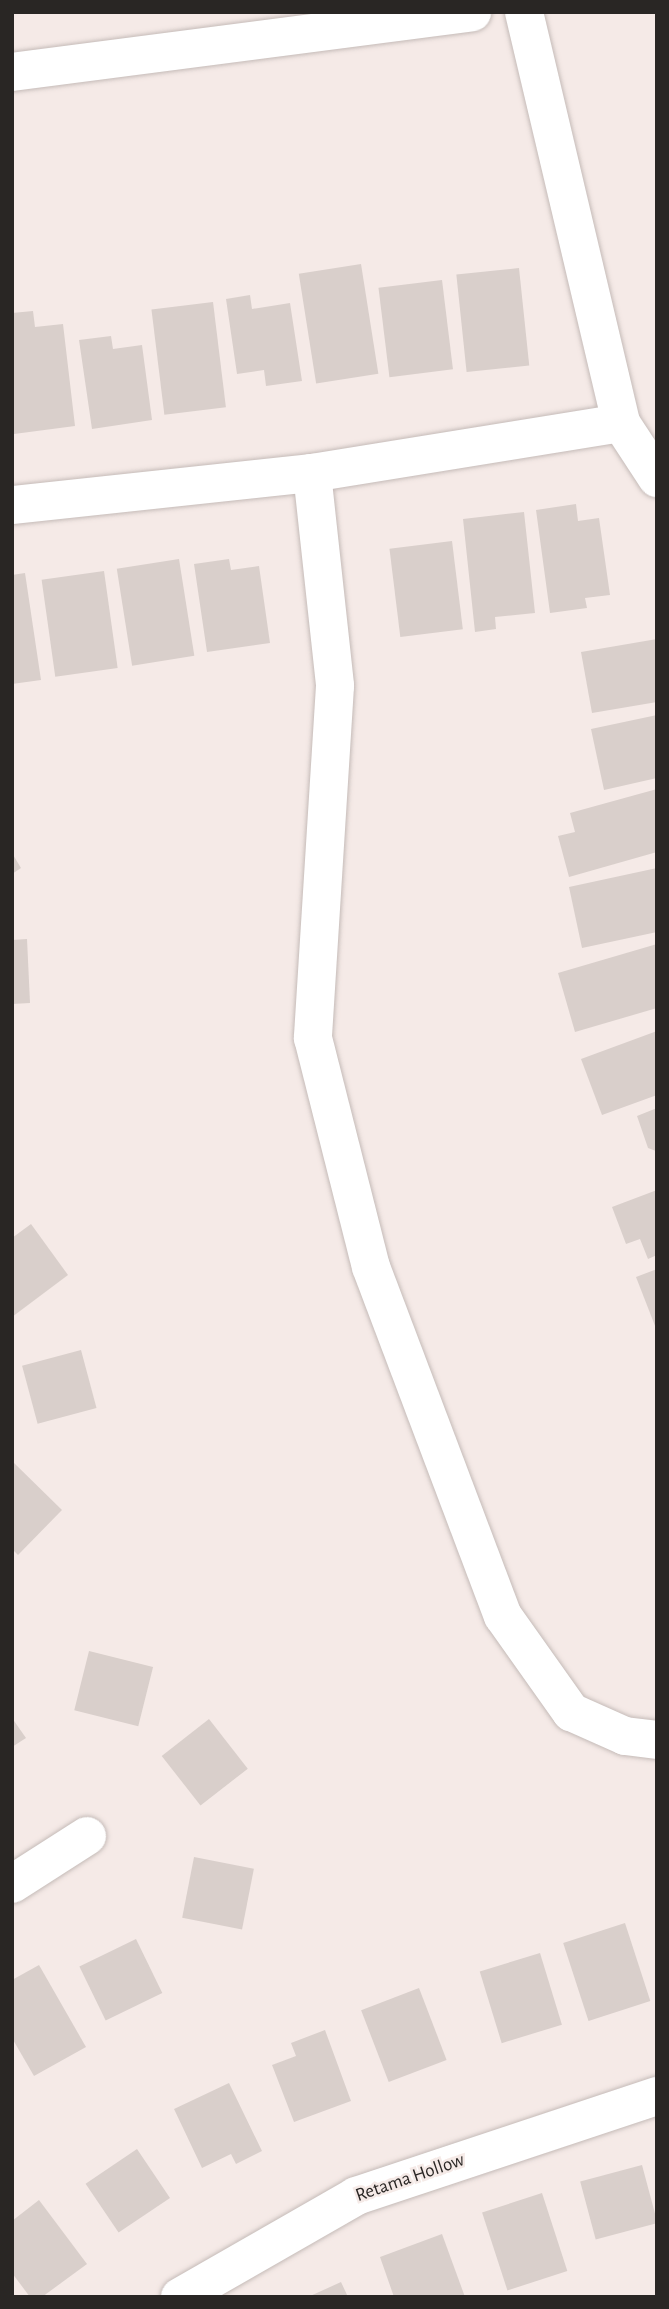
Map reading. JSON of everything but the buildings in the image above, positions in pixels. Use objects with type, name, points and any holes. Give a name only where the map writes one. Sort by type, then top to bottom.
[{"type":"street","points":[[12,72],[472,12]]},
{"type":"street","points":[[524,12],[621,423],[657,478]]},
{"type":"street","points":[[12,505],[312,473],[621,423]]},
{"type":"street","points":[[312,473],[335,686],[313,1038],[371,1267],[503,1616],[571,1712],[625,1736],[657,1740]]},
{"type":"street","points":[[12,1884],[87,1836]]},
{"type":"street","name":"Retama Hollow","points":[[180,2297],[356,2196],[657,2095]]}]
